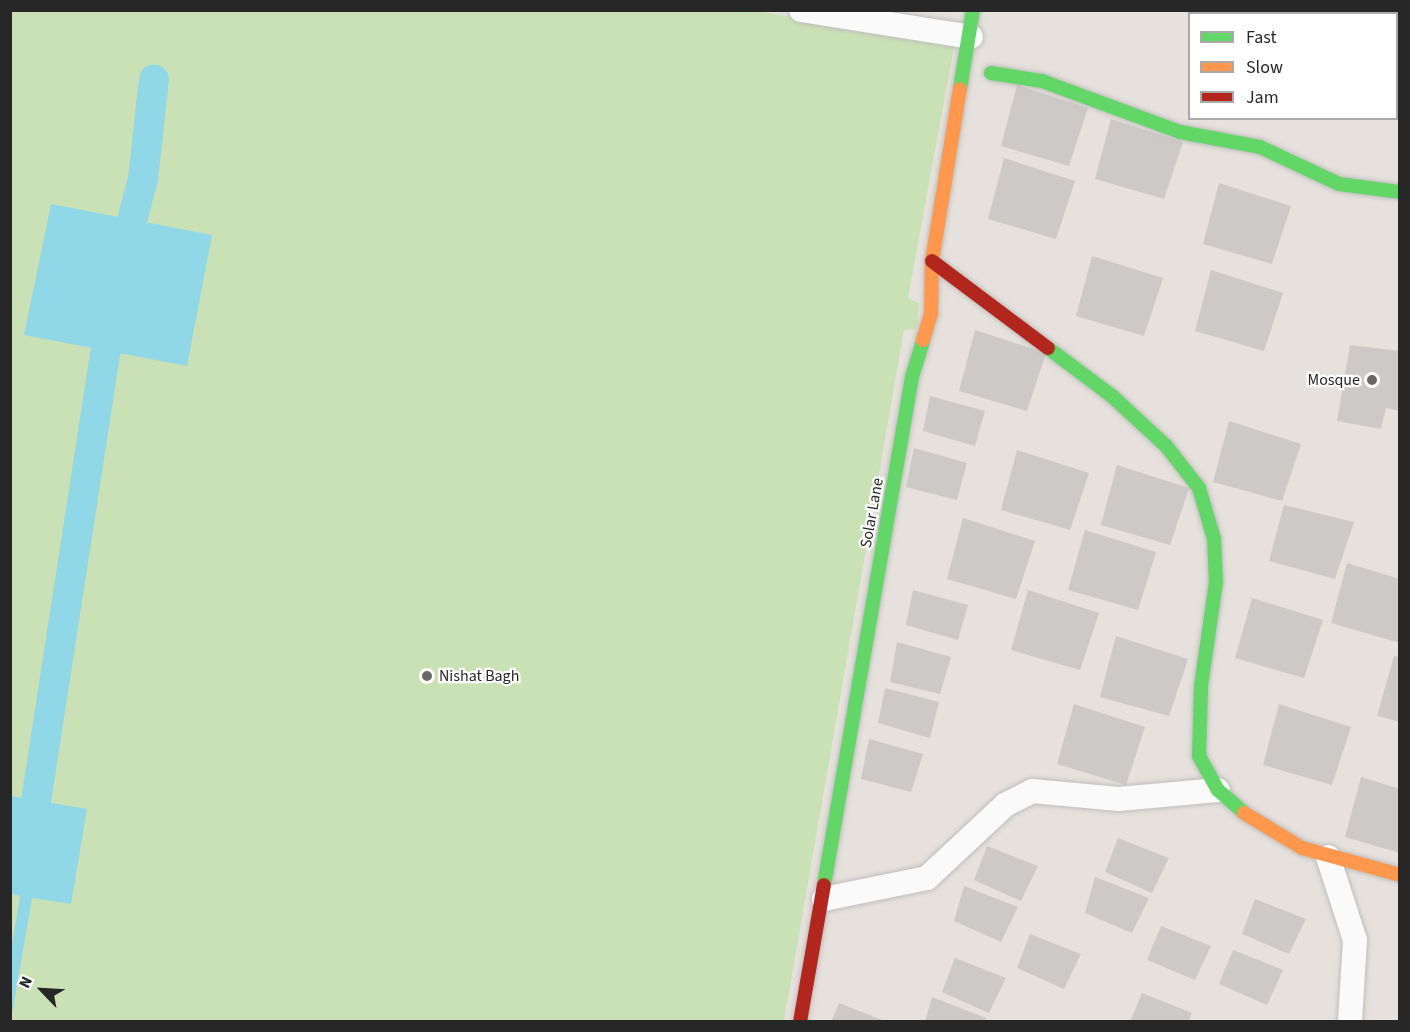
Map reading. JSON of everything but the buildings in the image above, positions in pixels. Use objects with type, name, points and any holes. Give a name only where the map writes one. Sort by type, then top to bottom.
[{"type":"street","points":[[801,10],[971,37]]},
{"type":"street","name":"Solar Lane","points":[[800,1022],[824,899],[912,377],[931,313],[932,261],[971,37],[973,10]]},
{"type":"street","points":[[991,73],[1018,75],[1052,84],[1180,132],[1260,147],[1339,184],[1400,192]]},
{"type":"street","points":[[932,261],[1112,396],[1167,447],[1198,488],[1214,539],[1216,582],[1201,686],[1199,756],[1218,790],[1249,818],[1302,848],[1328,857],[1400,874]]},
{"type":"street","points":[[824,899],[927,878],[1005,805],[1032,791],[1119,799],[1218,790]]},
{"type":"street","points":[[1328,857],[1355,940],[1350,1022]]},
{"type":"green space","name":"Nishat Bagh","points":[[753,10],[954,47],[908,298],[919,303],[917,329],[904,330],[784,1021],[11,1021],[10,11]]},
{"type":"water","points":[[51,204],[212,235],[187,366],[24,335]]},
{"type":"water","points":[[11,796],[87,809],[71,904],[32,898],[11,1020],[11,951],[20,896],[11,894]]},
{"type":"waterway","points":[[122,259],[143,179],[154,80]]},
{"type":"waterway","points":[[30,840],[112,309]]},
{"type":"traffic: fast","points":[[960,89],[973,10]]},
{"type":"traffic: fast","points":[[991,73],[1042,81],[1180,132],[1260,147],[1339,184],[1400,192]]},
{"type":"traffic: fast","points":[[824,885],[912,377],[923,340]]},
{"type":"traffic: fast","points":[[1048,348],[1112,396],[1167,447],[1199,488],[1214,539],[1216,582],[1201,686],[1199,756],[1218,790],[1244,813]]},
{"type":"traffic: slow","points":[[923,340],[931,313],[932,261],[960,89]]},
{"type":"traffic: slow","points":[[1244,813],[1302,848],[1400,875]]},
{"type":"traffic: jam","points":[[932,261],[1048,348]]},
{"type":"traffic: jam","points":[[800,1022],[824,885]]},
{"type":"place","name":"Mosque","points":[[1372,380]]},
{"type":"place","name":"Nishat Bagh","points":[[427,676]]}]
